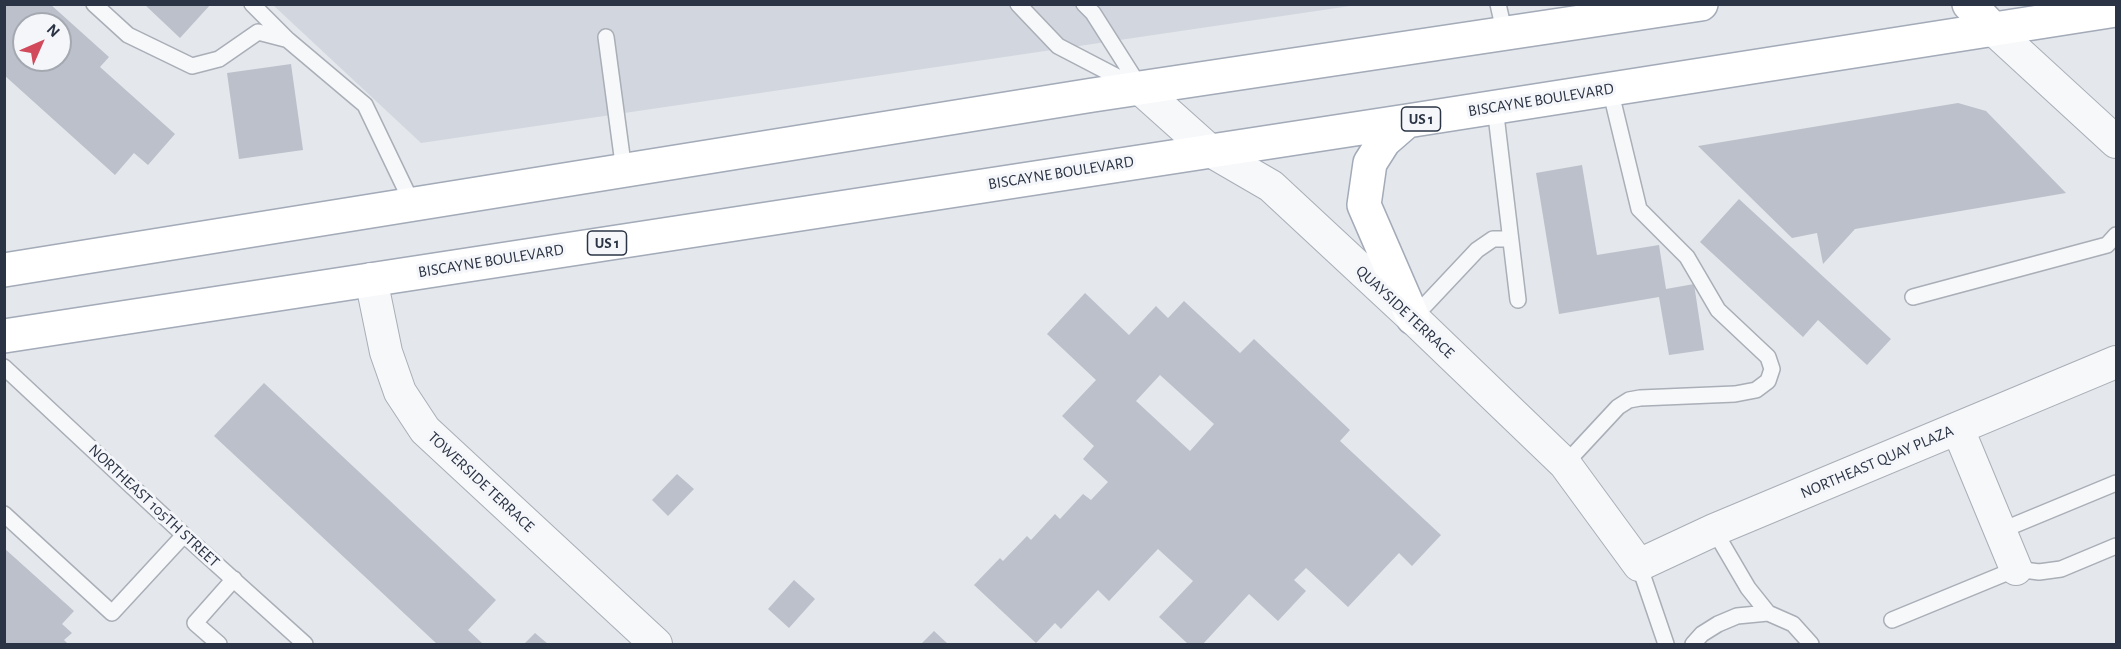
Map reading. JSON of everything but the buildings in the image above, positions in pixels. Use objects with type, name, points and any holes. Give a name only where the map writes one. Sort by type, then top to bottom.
[{"type":"main road","points":[[4,270],[1093,95],[1142,90],[1502,20],[1701,4]]},
{"type":"main road","points":[[1969,4],[1993,28]]},
{"type":"main road","name":"BISCAYNE BOULEVARD","points":[[4,336],[2116,10]]},
{"type":"main road","points":[[1407,121],[1384,141],[1370,163],[1364,205],[1413,318]]},
{"type":"street","points":[[1993,28],[2116,142]]},
{"type":"street","name":"QUAYSIDE TERRACE","points":[[1142,90],[1209,150],[1271,186],[1413,318],[1565,464],[1640,565]]},
{"type":"street","name":"TOWERSIDE TERRACE","points":[[372,279],[390,362],[400,392],[424,430],[656,645]]},
{"type":"street","name":"NORTHEAST QUAY PLAZA","points":[[1640,565],[1714,530],[2116,362]]},
{"type":"street","points":[[1958,429],[2016,568]]},
{"type":"lane","points":[[94,4],[128,35],[192,66],[219,59],[258,32],[288,40]]},
{"type":"lane","points":[[252,4],[288,40],[365,105],[413,205]]},
{"type":"lane","points":[[1018,4],[1058,46],[1142,90]]},
{"type":"lane","points":[[1084,4],[1093,13],[1142,90]]},
{"type":"lane","points":[[606,36],[624,171]]},
{"type":"lane","points":[[1565,464],[1618,407],[1629,400],[1735,394],[1756,390],[1768,381],[1772,369],[1768,357],[1718,310],[1687,257],[1639,209],[1610,89]]},
{"type":"lane","points":[[1494,107],[1518,300]]},
{"type":"lane","points":[[1913,297],[2108,245],[2116,235]]},
{"type":"lane","points":[[1413,318],[1477,250],[1493,239],[1510,239]]},
{"type":"lane","name":"NORTHEAST 105TH STREET","points":[[4,367],[305,645]]},
{"type":"lane","points":[[2000,531],[2116,483]]},
{"type":"lane","points":[[4,514],[112,613],[184,535]]},
{"type":"lane","points":[[1714,530],[1748,588],[1768,613],[1793,624],[1811,645]]},
{"type":"lane","points":[[1892,620],[2016,568],[2039,572],[2061,569],[2116,546]]},
{"type":"lane","points":[[1640,565],[1666,645]]},
{"type":"lane","points":[[219,645],[195,623],[234,579]]},
{"type":"lane","points":[[1693,645],[1702,634],[1718,624],[1737,616],[1768,613]]},
{"type":"shaded area","points":[[273,5],[1357,5],[421,143]]}]
